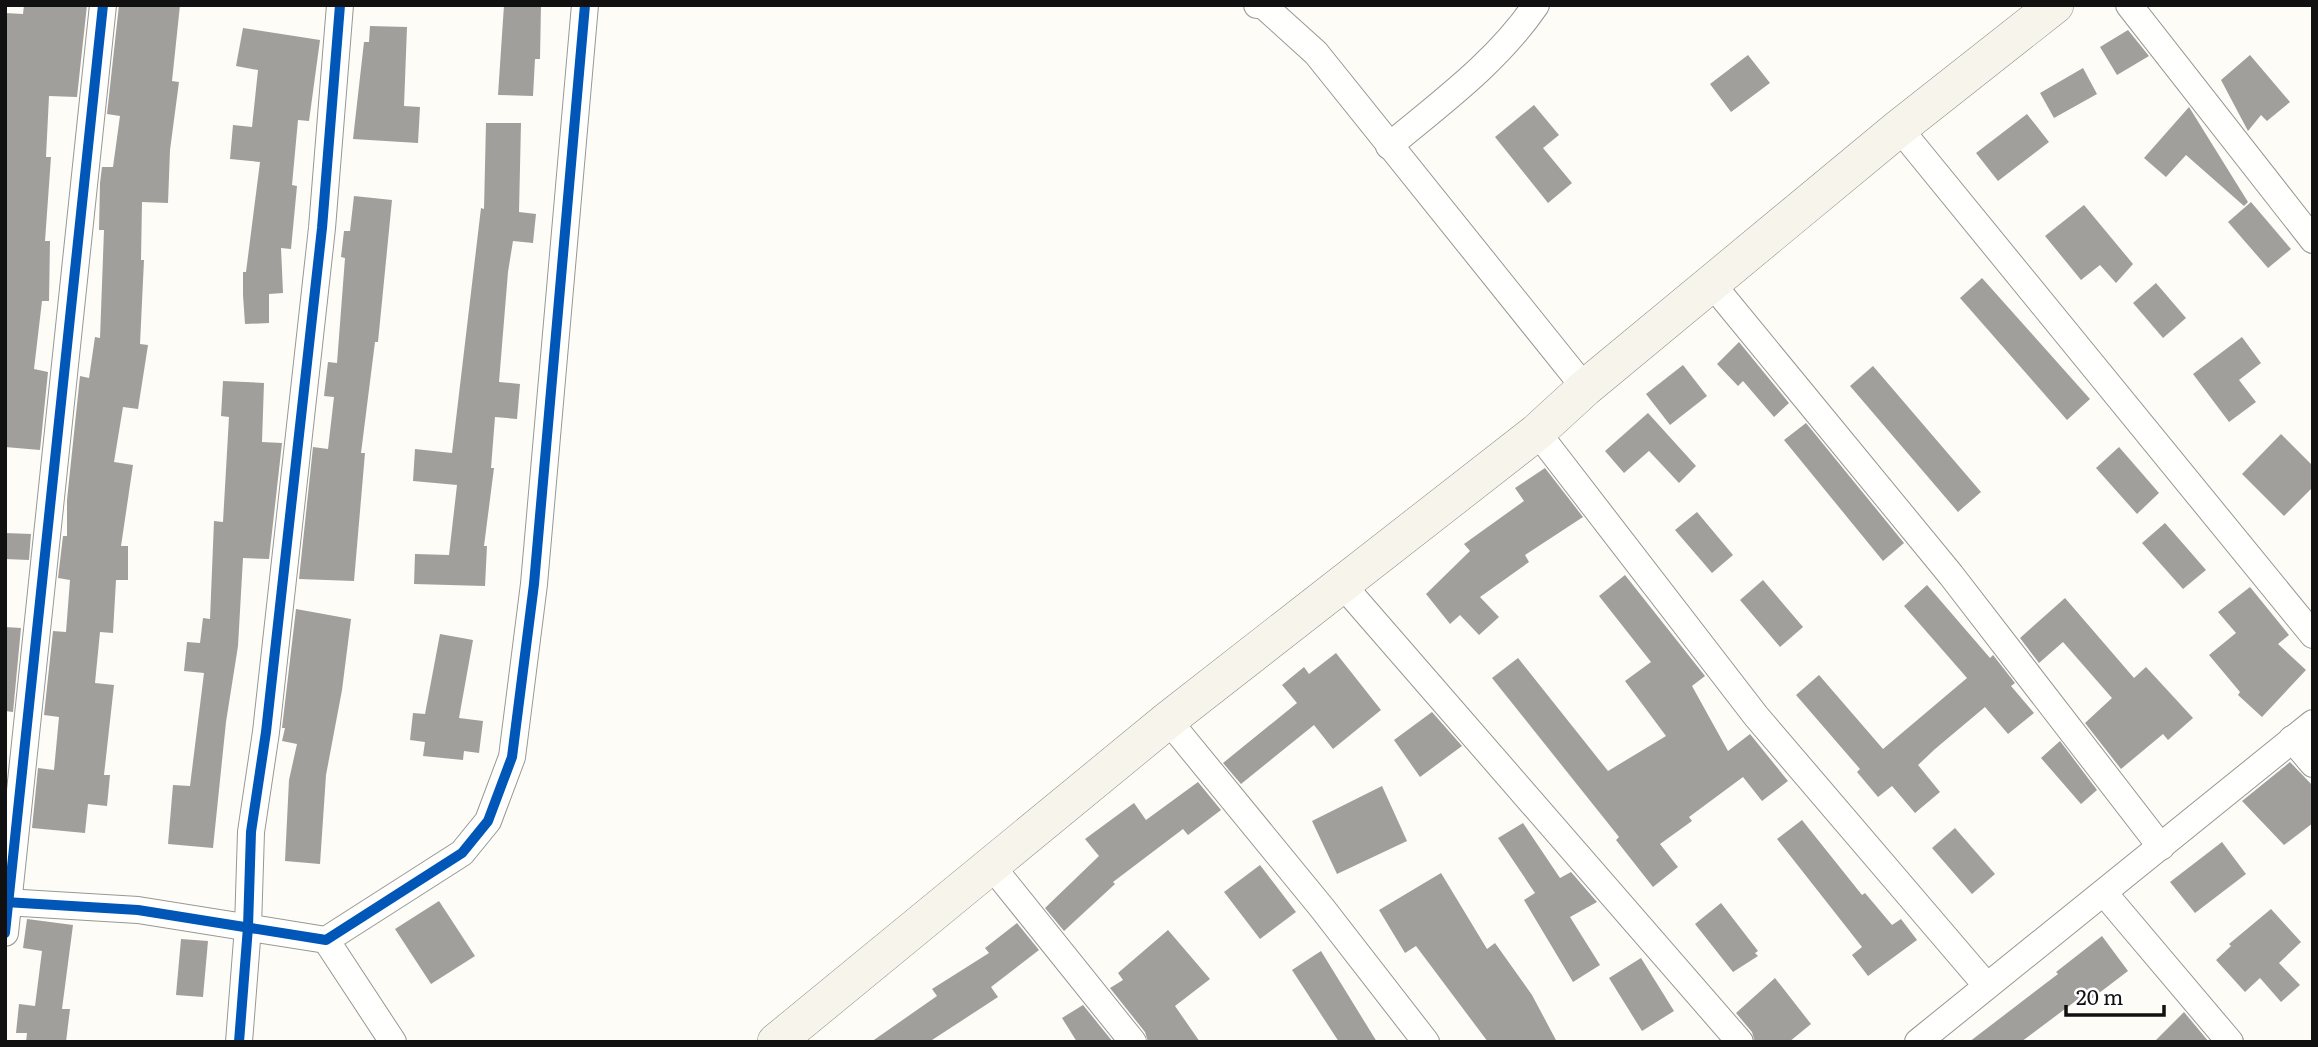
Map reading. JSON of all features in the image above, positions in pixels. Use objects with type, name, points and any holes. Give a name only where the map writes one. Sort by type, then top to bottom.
[{"type":"main road","points":[[788,1038],[990,864],[1341,583],[1537,432],[1586,388],[1899,128],[2055,5]]},
{"type":"street","points":[[5,933],[103,5]]},
{"type":"street","points":[[239,1042],[248,927],[251,832],[272,678],[321,241],[340,5]]},
{"type":"street","points":[[7,902],[138,910],[326,940],[462,853],[488,821],[512,757],[536,570],[585,5]]},
{"type":"street","points":[[1389,146],[1484,67],[1507,44],[1536,5]]},
{"type":"street","points":[[2129,5],[2313,240]]},
{"type":"street","points":[[1262,6],[1316,53],[1586,388]]},
{"type":"street","points":[[1899,128],[2313,635]]},
{"type":"street","points":[[1712,284],[1951,575],[2161,847]]},
{"type":"street","points":[[1537,432],[1756,716],[1986,985]]},
{"type":"street","points":[[1341,583],[1740,1042]]},
{"type":"street","points":[[1168,720],[1322,908],[1426,1042]]},
{"type":"street","points":[[1928,1039],[1986,985],[2313,723]]},
{"type":"street","points":[[2292,739],[2313,764]]},
{"type":"street","points":[[990,864],[1133,1042]]},
{"type":"street","points":[[2104,893],[2230,1042]]},
{"type":"street","points":[[326,940],[393,1042]]},
{"type":"building","points":[[24,5],[87,5],[77,97],[49,96],[46,157],[51,157],[45,241],[50,241],[49,301],[42,301],[34,369],[48,372],[40,450],[5,447],[5,13],[23,14]]},
{"type":"building","points":[[119,5],[180,5],[172,81],[179,82],[170,150],[168,203],[142,202],[141,260],[144,260],[140,344],[148,345],[138,409],[123,407],[114,462],[133,465],[121,546],[128,546],[128,580],[116,580],[113,633],[100,632],[95,683],[114,685],[104,775],[110,775],[107,806],[88,804],[85,833],[32,828],[38,768],[54,770],[59,717],[44,715],[53,631],[66,632],[70,580],[58,578],[63,536],[67,536],[67,500],[80,376],[89,378],[95,337],[100,338],[104,230],[99,230],[100,183],[102,167],[113,167],[120,116],[107,114]]},
{"type":"building","points":[[504,5],[541,5],[540,59],[535,59],[533,96],[498,95]]},
{"type":"building","points":[[370,26],[407,27],[404,106],[420,107],[418,143],[353,139],[364,42],[369,42]]},
{"type":"building","points":[[243,28],[320,40],[309,121],[298,120],[292,185],[297,186],[291,249],[281,248],[283,293],[269,294],[269,323],[245,324],[243,295],[243,272],[246,272],[260,162],[230,159],[233,125],[252,127],[258,70],[236,66]]},
{"type":"building","points":[[2128,30],[2149,56],[2117,75],[2100,47]]},
{"type":"building","points":[[1748,55],[1770,83],[1731,112],[1710,84]]},
{"type":"building","points":[[2250,55],[2290,102],[2267,121],[2261,115],[2248,131],[2221,80]]},
{"type":"building","points":[[2083,68],[2097,94],[2054,118],[2040,93]]},
{"type":"building","points":[[1534,105],[1559,135],[1543,148],[1572,183],[1548,203],[1495,137]]},
{"type":"building","points":[[2189,107],[2248,202],[2244,206],[2186,155],[2166,177],[2144,158]]},
{"type":"building","points":[[2027,114],[2049,142],[1998,181],[1976,153]]},
{"type":"building","points":[[486,123],[521,123],[519,212],[536,214],[533,243],[513,241],[508,272],[499,382],[520,384],[517,419],[495,417],[491,468],[494,468],[484,546],[487,546],[485,586],[414,584],[415,554],[449,555],[457,485],[413,481],[415,449],[452,453],[481,208],[484,209]]},
{"type":"building","points":[[354,196],[392,200],[378,342],[375,342],[361,453],[365,453],[354,581],[299,579],[313,447],[328,449],[334,397],[324,396],[328,362],[337,363],[345,258],[341,257],[344,231],[350,231]]},
{"type":"building","points":[[2251,202],[2291,249],[2268,268],[2228,222]]},
{"type":"building","points":[[2084,205],[2133,264],[2116,283],[2100,265],[2081,280],[2045,236]]},
{"type":"building","points":[[1982,278],[2090,399],[2067,420],[1960,298]]},
{"type":"building","points":[[2156,283],[2186,318],[2163,338],[2133,303]]},
{"type":"building","points":[[2242,337],[2261,363],[2239,380],[2256,402],[2229,422],[2193,374]]},
{"type":"building","points":[[1739,342],[1789,403],[1774,417],[1743,381],[1738,386],[1717,364]]},
{"type":"building","points":[[1683,365],[1707,396],[1670,425],[1646,394]]},
{"type":"building","points":[[1873,366],[1981,492],[1958,512],[1850,386]]},
{"type":"building","points":[[223,381],[264,383],[262,442],[282,443],[269,559],[243,558],[238,646],[226,722],[213,848],[168,844],[173,785],[190,786],[204,673],[184,671],[187,642],[200,643],[203,618],[210,619],[214,521],[223,522],[229,417],[221,416]]},
{"type":"building","points":[[1648,413],[1696,466],[1679,483],[1649,451],[1624,473],[1605,451]]},
{"type":"building","points":[[1806,423],[1904,543],[1883,561],[1784,440]]},
{"type":"building","points":[[2281,434],[2313,466],[2313,487],[2284,516],[2242,474]]},
{"type":"building","points":[[2119,447],[2159,493],[2137,514],[2096,468]]},
{"type":"building","points":[[1545,468],[1583,517],[1525,555],[1529,562],[1480,597],[1499,617],[1479,635],[1460,615],[1450,624],[1426,594],[1470,551],[1464,544],[1524,501],[1515,488]]},
{"type":"building","points":[[1697,512],[1733,555],[1712,573],[1675,530]]},
{"type":"building","points":[[2165,523],[2206,570],[2183,589],[2142,543]]},
{"type":"building","points":[[5,533],[31,534],[29,560],[5,559]]},
{"type":"building","points":[[1625,575],[1705,676],[1692,686],[1728,751],[1750,734],[1788,781],[1762,801],[1743,777],[1689,817],[1692,821],[1660,844],[1678,867],[1653,887],[1616,840],[1619,837],[1492,678],[1518,658],[1608,771],[1666,736],[1625,681],[1651,662],[1599,596]]},
{"type":"building","points":[[1763,580],[1803,627],[1780,647],[1740,600]]},
{"type":"building","points":[[1927,585],[1990,658],[1993,655],[2015,683],[2011,686],[2034,713],[2008,734],[1985,707],[1935,749],[1918,765],[1940,792],[1915,813],[1892,786],[1878,797],[1857,772],[1860,769],[1796,695],[1819,675],[1883,749],[1967,678],[1904,606]]},
{"type":"building","points":[[2250,587],[2289,635],[2278,644],[2306,670],[2262,717],[2238,695],[2240,692],[2209,655],[2236,633],[2218,612]]},
{"type":"building","points":[[2065,598],[2134,678],[2146,667],[2193,718],[2168,740],[2163,734],[2121,769],[2085,723],[2112,698],[2063,642],[2039,663],[2020,638]]},
{"type":"building","points":[[296,609],[351,619],[342,690],[326,775],[320,864],[285,861],[289,780],[297,744],[282,741],[285,728],[282,728]]},
{"type":"building","points":[[5,627],[21,628],[13,712],[5,711]]},
{"type":"building","points":[[440,634],[473,640],[459,718],[483,721],[479,753],[464,751],[463,760],[423,756],[425,742],[410,740],[413,713],[425,714]]},
{"type":"building","points":[[1336,653],[1381,710],[1333,749],[1314,725],[1241,784],[1223,763],[1297,703],[1282,685],[1304,667],[1309,674]]},
{"type":"building","points":[[1432,712],[1462,746],[1420,777],[1394,740]]},
{"type":"building","points":[[2060,741],[2097,790],[2081,804],[2041,758]]},
{"type":"building","points":[[2290,762],[2313,786],[2313,823],[2284,845],[2242,801]]},
{"type":"building","points":[[1198,782],[1221,810],[1188,835],[1183,829],[1113,882],[1115,884],[1064,931],[1045,908],[1099,856],[1085,839],[1134,803],[1146,820]]},
{"type":"building","points":[[1382,786],[1407,841],[1337,874],[1312,821]]},
{"type":"building","points":[[1802,820],[1862,895],[1865,893],[1892,925],[1901,919],[1917,940],[1868,976],[1852,955],[1862,947],[1777,839]]},
{"type":"building","points":[[1523,823],[1560,878],[1571,872],[1597,902],[1570,917],[1600,965],[1573,982],[1524,900],[1535,893],[1498,838]]},
{"type":"building","points":[[1955,828],[1995,874],[1972,894],[1932,848]]},
{"type":"building","points":[[2222,842],[2246,874],[2195,913],[2170,882]]},
{"type":"building","points":[[1260,865],[1296,912],[1260,939],[1224,892]]},
{"type":"building","points":[[1441,873],[1487,949],[1495,943],[1532,995],[1557,1042],[1488,1042],[1416,946],[1405,953],[1379,910]]},
{"type":"building","points":[[439,901],[475,956],[431,984],[395,929]]},
{"type":"building","points":[[1721,903],[1758,951],[1755,953],[1758,956],[1733,972],[1695,924]]},
{"type":"building","points":[[2271,909],[2301,942],[2279,963],[2300,985],[2281,1002],[2260,978],[2245,992],[2216,960],[2231,946],[2229,944]]},
{"type":"building","points":[[27,919],[73,925],[62,1009],[70,1009],[66,1042],[26,1042],[27,1033],[16,1033],[19,1004],[35,1006],[42,951],[23,948]]},
{"type":"building","points":[[1017,923],[1039,950],[991,987],[998,997],[929,1042],[871,1042],[937,996],[932,989],[989,953],[985,948]]},
{"type":"building","points":[[1168,930],[1210,979],[1175,1006],[1200,1042],[1148,1042],[1145,1032],[1110,988],[1123,980],[1118,973]]},
{"type":"building","points":[[2102,936],[2128,971],[2082,1006],[2077,1000],[2021,1042],[1969,1042],[2058,974],[2056,972]]},
{"type":"building","points":[[181,939],[208,941],[203,997],[176,995]]},
{"type":"building","points":[[1321,951],[1377,1042],[1339,1042],[1292,970]]},
{"type":"building","points":[[1641,958],[1674,1011],[1642,1031],[1609,978]]},
{"type":"building","points":[[1775,978],[1811,1024],[1789,1042],[1755,1042],[1752,1032],[1736,1013]]},
{"type":"building","points":[[1083,1005],[1113,1042],[1077,1042],[1062,1018]]},
{"type":"building","points":[[2184,1012],[2209,1042],[2154,1042]]},
{"type":"cycle path","points":[[5,933],[103,5]]},
{"type":"cycle path","points":[[239,1042],[248,927],[251,832],[266,732],[322,228],[340,5]]},
{"type":"cycle path","points":[[5,902],[138,910],[326,940],[462,853],[488,821],[512,757],[534,584],[585,5]]}]
